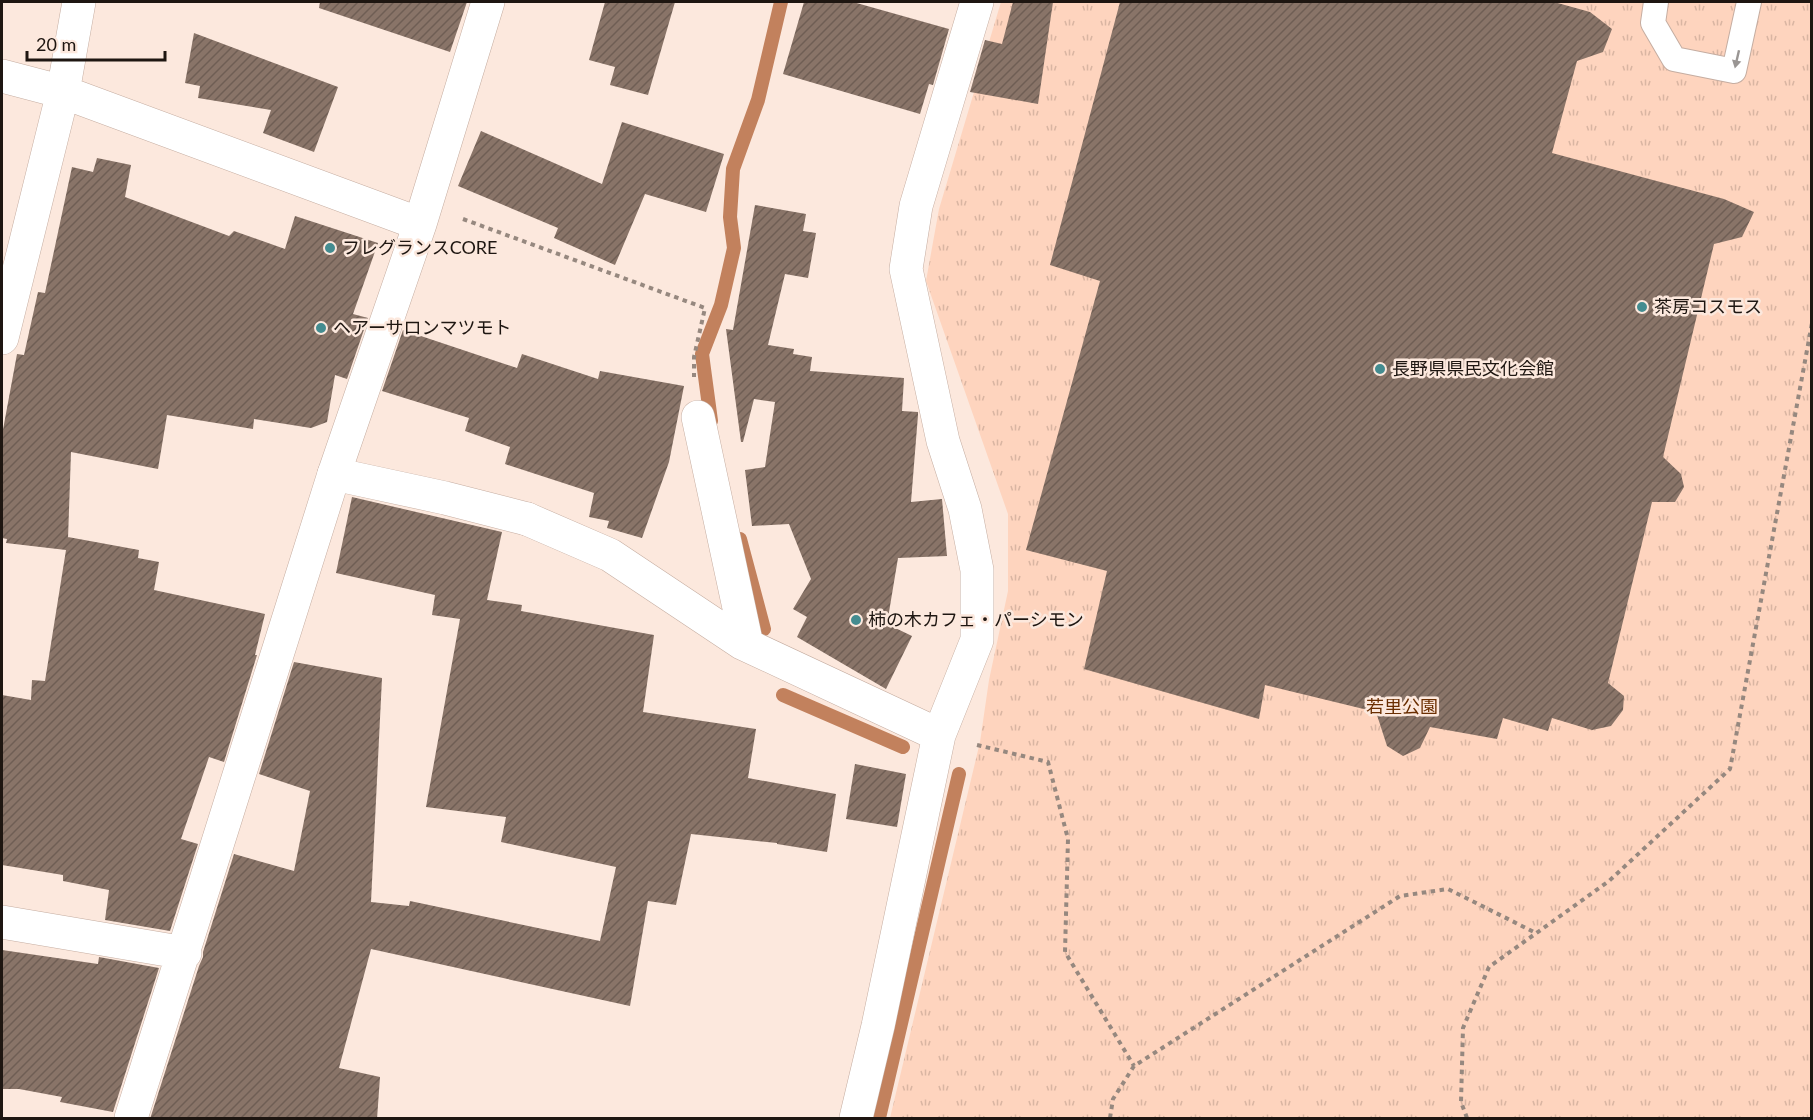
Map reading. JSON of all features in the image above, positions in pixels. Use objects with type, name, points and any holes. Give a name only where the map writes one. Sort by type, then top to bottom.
[{"type":"street","points":[[2,339],[63,92],[79,2]]},
{"type":"street","points":[[131,1119],[334,474],[423,214],[488,2]]},
{"type":"street","points":[[856,1119],[878,1026],[939,735],[976,640],[977,570],[965,508],[943,441],[906,269],[916,206],[977,2]]},
{"type":"street","points":[[2,76],[63,92],[423,214]]},
{"type":"street","points":[[698,417],[747,645]]},
{"type":"street","points":[[334,474],[434,495],[527,519],[610,555],[747,645],[939,735]]},
{"type":"street","points":[[2,922],[185,953]]},
{"type":"lane","points":[[1656,2],[1653,23],[1674,58],[1734,71],[1749,2]]},
{"type":"path","points":[[423,214],[554,253],[705,308],[694,357],[698,417]]},
{"type":"path","points":[[1467,1119],[1461,1102],[1463,1028],[1489,967],[1609,881],[1730,769],[1812,323]]},
{"type":"path","points":[[939,735],[1048,762],[1068,839],[1065,952],[1134,1066]]},
{"type":"path","points":[[1110,1119],[1113,1099],[1134,1066],[1400,896],[1448,889],[1536,933]]},
{"type":"green space","name":"若里公園","points":[[1001,2],[1811,2],[1811,1118],[890,1118],[980,742],[989,680],[1008,591],[1008,514],[926,281],[939,209]]},
{"type":"building","points":[[320,2],[467,2],[450,52],[319,8]]},
{"type":"building","points":[[605,2],[675,2],[648,95],[610,85],[615,67],[589,60]]},
{"type":"building","points":[[804,2],[853,2],[949,29],[933,85],[929,84],[920,114],[783,74]]},
{"type":"building","points":[[1013,2],[1053,2],[1038,104],[970,92],[985,40],[1002,44]]},
{"type":"building","name":"長野県県民文化会館","points":[[1120,2],[1554,2],[1590,12],[1612,29],[1603,52],[1577,61],[1552,153],[1724,199],[1754,212],[1742,237],[1714,244],[1663,457],[1681,474],[1684,487],[1675,502],[1652,502],[1608,683],[1624,696],[1623,710],[1611,726],[1592,730],[1552,718],[1548,731],[1503,718],[1497,739],[1430,727],[1420,748],[1403,756],[1387,746],[1376,712],[1265,685],[1259,719],[1084,669],[1107,571],[1026,550],[1100,281],[1050,265]]},
{"type":"building","points":[[194,33],[338,87],[314,152],[263,133],[271,110],[198,98],[200,86],[185,83]]},
{"type":"building","points":[[622,122],[724,154],[706,212],[645,194],[615,265],[554,238],[558,228],[458,186],[481,131],[602,184]]},
{"type":"building","points":[[97,158],[131,165],[125,197],[229,236],[234,231],[285,249],[295,216],[378,243],[353,314],[368,318],[347,379],[335,375],[327,422],[311,428],[254,419],[253,429],[167,415],[158,469],[71,452],[68,537],[139,550],[138,558],[159,562],[154,590],[265,614],[255,655],[257,655],[224,762],[209,757],[181,839],[198,844],[170,931],[105,920],[109,890],[63,881],[63,875],[2,865],[2,695],[31,700],[32,680],[45,681],[66,550],[6,543],[7,539],[2,538],[2,435],[17,354],[24,355],[38,292],[45,293],[72,167],[93,172]]},
{"type":"building","points":[[755,205],[806,214],[803,231],[816,233],[808,278],[785,274],[768,345],[794,349],[793,354],[812,357],[810,371],[904,378],[902,411],[918,412],[911,502],[942,499],[947,556],[898,558],[887,624],[912,636],[886,689],[797,637],[807,617],[793,609],[811,579],[789,524],[752,526],[745,470],[765,467],[775,402],[754,399],[743,442],[741,442],[726,329],[733,330]]},
{"type":"building","points":[[403,330],[517,368],[522,354],[598,379],[600,371],[684,386],[669,462],[642,538],[607,528],[609,521],[589,517],[594,493],[505,464],[510,447],[465,431],[469,418],[382,391]]},
{"type":"building","points":[[352,497],[502,532],[487,600],[522,605],[521,611],[654,635],[643,712],[756,729],[748,778],[836,794],[827,852],[777,843],[691,834],[676,905],[648,901],[630,1006],[371,949],[339,1068],[380,1077],[377,1119],[150,1119],[234,854],[294,871],[310,791],[259,774],[294,662],[382,678],[371,902],[409,906],[410,901],[600,941],[616,867],[501,842],[506,817],[426,807],[460,619],[432,615],[435,595],[336,573]]},
{"type":"building","points":[[855,764],[906,774],[897,827],[846,819]]},
{"type":"building","points":[[2,950],[98,964],[99,957],[159,968],[113,1112],[60,1102],[62,1097],[19,1089],[2,1089]]},
{"type":"waterway","points":[[711,421],[702,354],[721,305],[734,248],[730,217],[733,169],[758,100],[781,2]]},
{"type":"waterway","points":[[740,539],[764,629]]},
{"type":"waterway","points":[[783,695],[903,747]]},
{"type":"waterway","points":[[879,1118],[959,774]]},
{"type":"place","name":"フレグランスCORE","points":[[330,248]]},
{"type":"place","name":"茶房コスモス","points":[[1642,307]]},
{"type":"place","name":"ヘアーサロンマツモト","points":[[321,328]]},
{"type":"place","name":"長野県県民文化会館","points":[[1380,369]]},
{"type":"place","name":"柿の木カフェ・パーシモン","points":[[856,620]]}]
